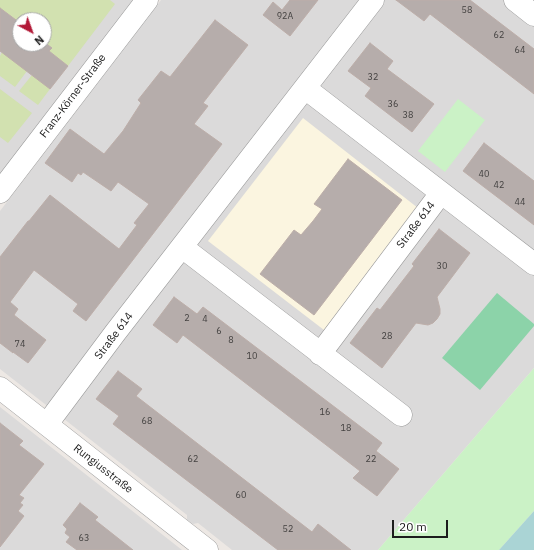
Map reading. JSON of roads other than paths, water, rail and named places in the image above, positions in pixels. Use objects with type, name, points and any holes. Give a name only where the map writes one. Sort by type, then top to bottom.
[{"type":"street","name":"Franz-Körner-Straße","points":[[0,192],[147,0]]},
{"type":"street","name":"Straße 614","points":[[46,424],[373,0]]},
{"type":"street","points":[[515,0],[534,15]]},
{"type":"street","name":"Straße 614","points":[[305,88],[534,264]]},
{"type":"street","name":"Straße 614","points":[[320,354],[441,192]]},
{"type":"street","points":[[182,247],[400,415]]},
{"type":"street","name":"Rungiusstraße","points":[[0,388],[207,550]]},
{"type":"water","points":[[534,511],[534,550],[499,550]]}]
